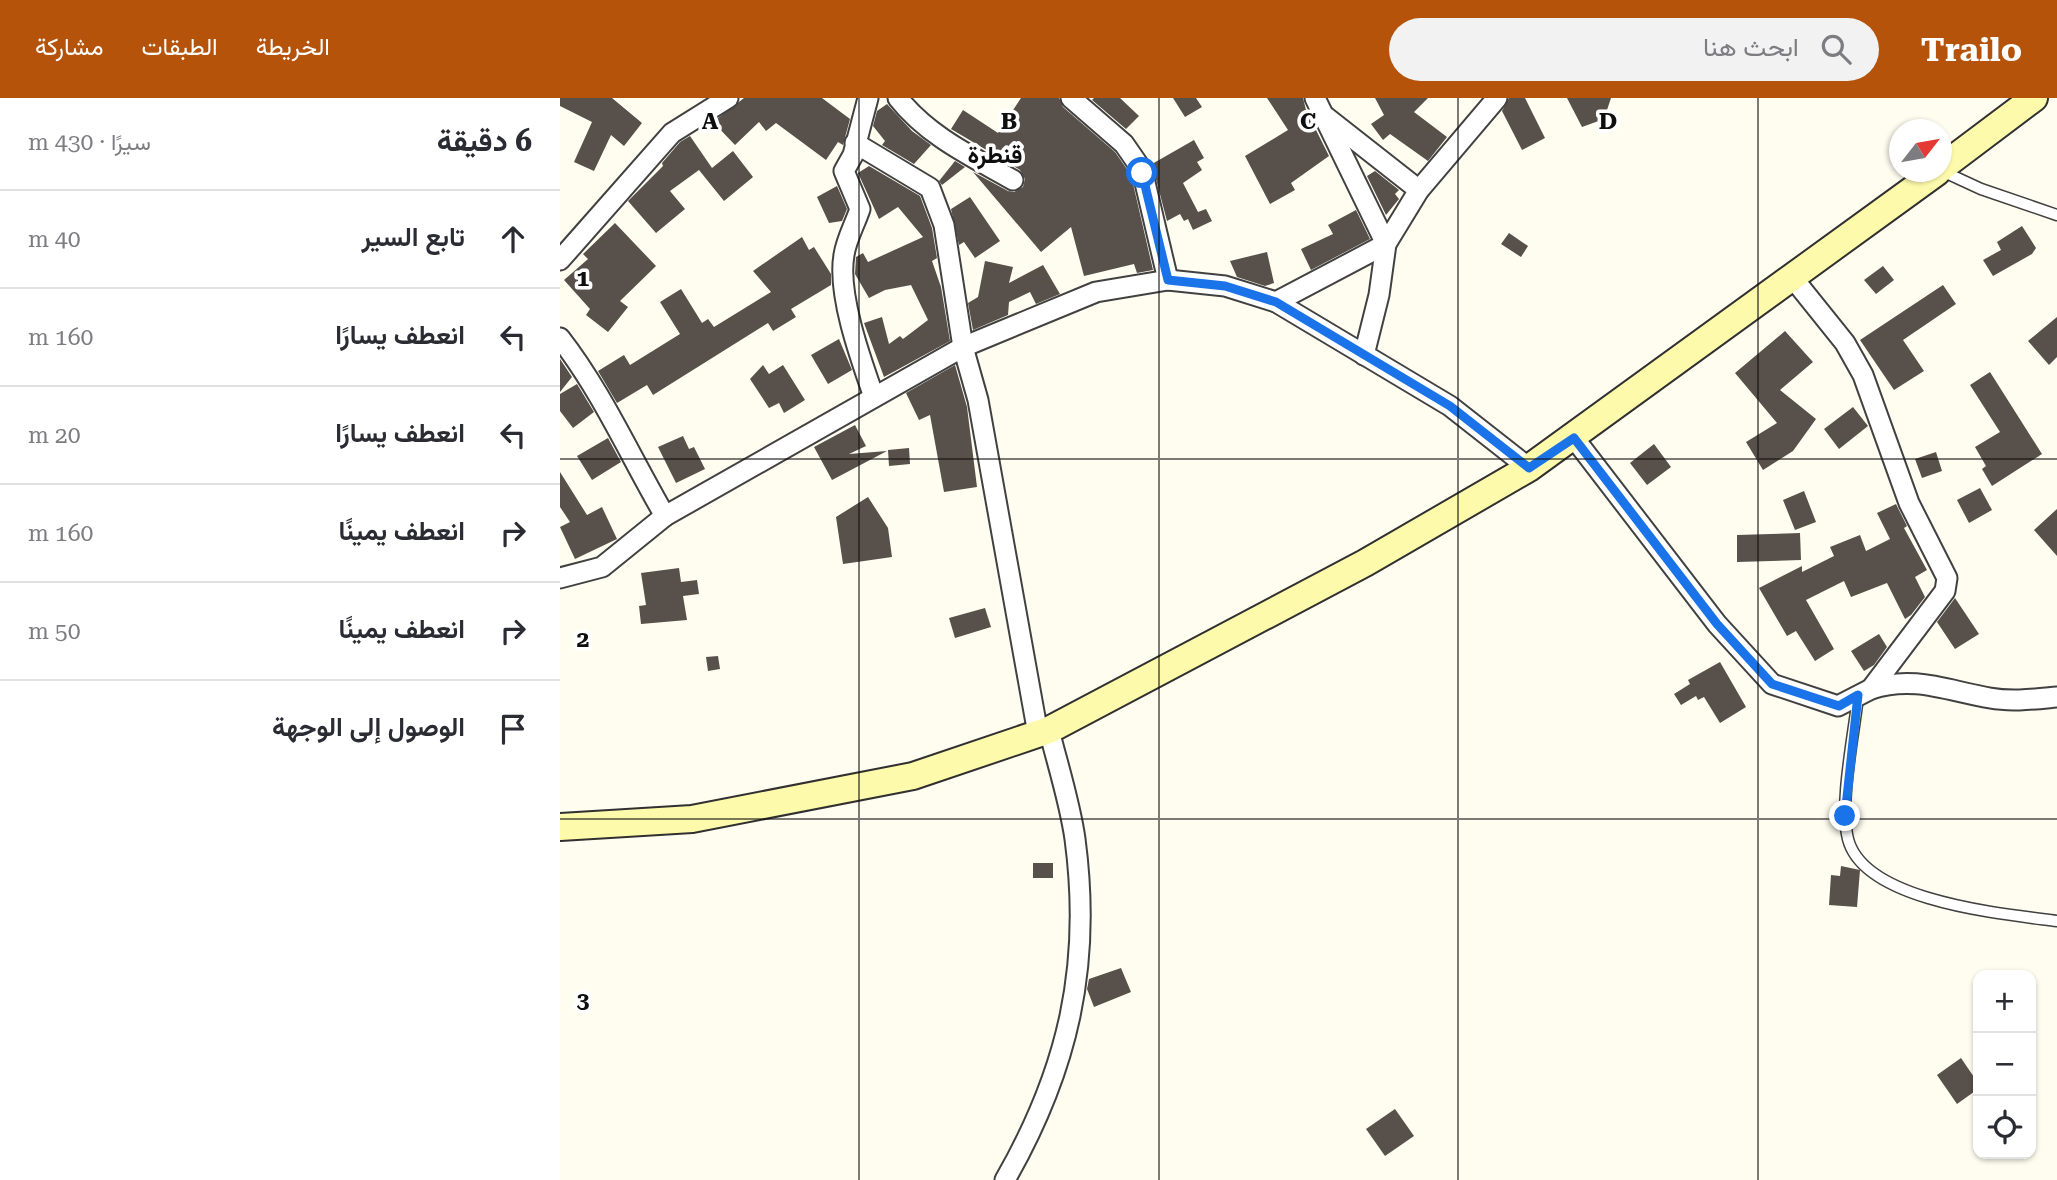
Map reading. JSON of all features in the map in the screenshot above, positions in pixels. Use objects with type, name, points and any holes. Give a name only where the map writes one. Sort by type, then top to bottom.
[{"type":"main road","points":[[1952,161],[2034,98]]},
{"type":"main road","points":[[560,827],[692,820],[913,776],[1044,732],[1365,564],[1529,468],[1574,438],[1923,182]]},
{"type":"street","points":[[560,260],[672,133],[728,98]]},
{"type":"street","points":[[868,98],[844,171],[860,209],[843,256],[847,302],[857,349],[874,397]]},
{"type":"street","points":[[898,98],[916,120],[940,138],[1013,180]]},
{"type":"street","points":[[1071,98],[1124,144],[1142,170],[1168,280]]},
{"type":"street","points":[[1364,355],[1379,295],[1387,244],[1419,190],[1492,99]]},
{"type":"street","points":[[1319,106],[1419,190]]},
{"type":"street","points":[[1319,106],[1387,244]]},
{"type":"street","points":[[855,143],[930,188],[944,225],[963,347],[978,400],[1044,732],[1075,838],[1080,907],[1075,1004],[1058,1068],[1029,1138],[1005,1180]]},
{"type":"street","points":[[1276,302],[1387,244]]},
{"type":"street","points":[[1792,277],[1845,343],[1863,375],[1909,503],[1947,578],[1945,592],[1864,692]]},
{"type":"street","points":[[560,578],[602,567],[665,516],[963,347],[1096,292],[1168,280],[1225,286],[1276,302],[1450,406],[1529,468]]},
{"type":"street","points":[[560,338],[588,374],[665,516]]},
{"type":"street","points":[[1574,438],[1717,624],[1772,684],[1839,706],[1864,692],[1891,682],[1920,682],[1992,699],[2057,697]]},
{"type":"lane","points":[[1952,176],[1980,189],[2057,215]]},
{"type":"lane","points":[[1864,692],[1845,816],[1848,842],[1862,862],[1882,881],[1903,890],[1990,912],[2057,921]]},
{"type":"building","points":[[560,98],[612,98],[642,123],[624,146],[611,135],[594,171],[574,162],[592,122],[560,106]]},
{"type":"building","points":[[744,98],[822,98],[850,119],[843,145],[838,142],[826,160],[776,123],[766,131],[759,122],[735,145],[713,122]]},
{"type":"building","points":[[1021,98],[1059,98],[1063,107],[1115,152],[1131,175],[1153,270],[1137,273],[1134,264],[1084,276],[1071,227],[1041,252],[973,172],[1008,191],[1014,192],[1023,187],[1025,179],[1020,170],[951,129],[963,110],[998,133]]},
{"type":"building","points":[[1120,98],[1139,116],[1126,129],[1092,100]]},
{"type":"building","points":[[1173,98],[1196,98],[1202,107],[1185,117]]},
{"type":"building","points":[[1267,98],[1303,98],[1306,110],[1329,156],[1291,183],[1295,190],[1270,204],[1245,156],[1288,130]]},
{"type":"building","points":[[1375,98],[1428,98],[1414,112],[1447,137],[1428,161],[1390,134],[1383,140],[1371,124],[1384,115]]},
{"type":"building","points":[[1509,98],[1525,98],[1545,138],[1522,150],[1502,111]]},
{"type":"building","points":[[1567,98],[1611,98],[1604,119],[1582,127]]},
{"type":"building","points":[[887,104],[912,131],[931,145],[914,164],[882,145],[885,141],[873,126],[877,111]]},
{"type":"building","points":[[690,136],[712,168],[733,151],[753,177],[724,201],[699,170],[670,191],[685,209],[656,233],[628,201],[663,166],[662,163],[680,142]]},
{"type":"building","points":[[1194,140],[1204,158],[1197,162],[1202,170],[1183,183],[1198,212],[1206,209],[1212,221],[1193,230],[1188,219],[1184,221],[1180,214],[1167,221],[1152,164]]},
{"type":"building","points":[[955,161],[965,167],[942,185],[939,181]]},
{"type":"building","points":[[869,166],[920,196],[932,228],[937,258],[932,261],[941,287],[950,341],[884,377],[864,323],[882,317],[889,344],[900,336],[903,339],[928,320],[911,285],[885,290],[869,298],[855,274],[856,257],[863,253],[868,262],[923,237],[898,207],[879,219],[858,173]]},
{"type":"building","points":[[1375,171],[1399,190],[1395,194],[1399,199],[1386,215],[1367,176]]},
{"type":"building","points":[[837,186],[847,209],[842,221],[829,223],[817,197]]},
{"type":"building","points":[[970,197],[1000,241],[975,258],[964,242],[959,245],[951,209]]},
{"type":"building","points":[[1356,210],[1370,239],[1311,270],[1301,249],[1333,234],[1328,225]]},
{"type":"building","points":[[615,223],[656,266],[620,301],[628,307],[608,332],[586,315],[590,309],[564,280],[588,259],[583,254]]},
{"type":"building","points":[[2022,226],[2036,248],[2032,254],[1993,276],[1983,260],[2001,250],[1997,242]]},
{"type":"building","points":[[1509,233],[1528,246],[1521,257],[1501,244]]},
{"type":"building","points":[[802,237],[809,250],[814,247],[831,274],[831,285],[791,309],[796,317],[773,331],[768,323],[653,395],[647,385],[617,403],[598,371],[624,355],[630,365],[680,334],[660,302],[681,289],[702,323],[708,319],[714,327],[771,292],[753,271]]},
{"type":"building","points":[[1267,252],[1274,283],[1265,286],[1237,277],[1230,261]]},
{"type":"building","points":[[985,261],[1013,267],[1009,283],[1043,265],[1060,294],[1036,304],[1030,292],[1009,302],[1008,315],[973,330],[968,303],[978,297]]},
{"type":"building","points":[[1883,266],[1894,280],[1876,294],[1864,280]]},
{"type":"building","points":[[1943,285],[1956,304],[1903,340],[1924,371],[1894,390],[1860,340]]},
{"type":"building","points":[[2057,317],[2057,357],[2049,365],[2028,341]]},
{"type":"building","points":[[1785,331],[1813,362],[1780,390],[1816,419],[1793,451],[1763,470],[1746,442],[1777,423],[1735,373]]},
{"type":"building","points":[[839,339],[852,370],[828,384],[811,355]]},
{"type":"building","points":[[560,359],[572,377],[560,392]]},
{"type":"building","points":[[763,365],[769,374],[783,365],[805,400],[784,413],[779,403],[769,408],[750,379]]},
{"type":"building","points":[[955,365],[967,407],[977,487],[944,492],[930,415],[919,420],[906,393]]},
{"type":"building","points":[[1990,372],[2042,454],[1992,486],[1982,469],[1986,466],[1975,447],[2000,432],[1970,385]]},
{"type":"building","points":[[577,384],[594,412],[573,428],[560,411],[560,394]]},
{"type":"building","points":[[1853,407],[1868,426],[1839,449],[1824,429]]},
{"type":"building","points":[[855,425],[866,446],[849,454],[887,451],[832,480],[814,447]]},
{"type":"building","points":[[683,436],[689,449],[694,447],[705,469],[676,483],[658,447]]},
{"type":"building","points":[[608,438],[621,462],[592,480],[577,456]]},
{"type":"building","points":[[1654,444],[1671,467],[1647,485],[1630,463]]},
{"type":"building","points":[[909,448],[910,464],[889,466],[888,450]]},
{"type":"building","points":[[1936,452],[1942,471],[1922,478],[1915,459]]},
{"type":"building","points":[[560,472],[587,515],[602,507],[617,539],[575,559],[560,527],[570,522],[560,507]]},
{"type":"building","points":[[1980,488],[1992,510],[1969,523],[1957,500]]},
{"type":"building","points":[[1804,491],[1816,522],[1795,530],[1783,500]]},
{"type":"building","points":[[868,497],[888,528],[892,557],[843,564],[836,517]]},
{"type":"building","points":[[1896,504],[1907,526],[1904,528],[1927,570],[1915,577],[1925,597],[1905,619],[1887,583],[1851,597],[1844,581],[1806,600],[1834,649],[1815,661],[1796,631],[1787,636],[1759,588],[1802,566],[1802,572],[1834,556],[1830,547],[1860,535],[1866,551],[1890,539],[1877,513]]},
{"type":"building","points":[[2057,509],[2057,556],[2034,530]]},
{"type":"building","points":[[1800,533],[1801,560],[1737,562],[1737,535]]},
{"type":"building","points":[[679,568],[681,582],[697,580],[699,594],[683,596],[687,620],[641,624],[639,606],[646,605],[641,573]]},
{"type":"building","points":[[1955,598],[1979,634],[1955,649],[1937,622]]},
{"type":"building","points":[[985,608],[991,627],[955,638],[949,618]]},
{"type":"building","points":[[1879,634],[1887,647],[1874,665],[1864,671],[1851,651]]},
{"type":"building","points":[[718,656],[720,669],[708,671],[706,657]]},
{"type":"building","points":[[1720,662],[1746,707],[1720,723],[1704,697],[1698,700],[1696,696],[1681,705],[1674,694],[1690,684],[1688,680]]},
{"type":"building","points":[[1033,863],[1053,863],[1053,878],[1033,878]]},
{"type":"building","points":[[1841,866],[1860,870],[1857,907],[1829,905],[1831,875],[1840,876]]},
{"type":"building","points":[[1121,968],[1131,992],[1094,1007],[1087,989],[1089,979]]},
{"type":"building","points":[[1961,1058],[1973,1076],[1973,1093],[1957,1104],[1937,1075]]},
{"type":"building","points":[[1395,1109],[1414,1136],[1385,1156],[1366,1129]]},
{"type":"district","name":"قنطرة","points":[[995,155]]},
{"type":"route","points":[[1142,173],[1168,280],[1225,286],[1276,302],[1450,406],[1529,468],[1574,438],[1717,624],[1772,684],[1839,706],[1858,695],[1845,816]]}]
